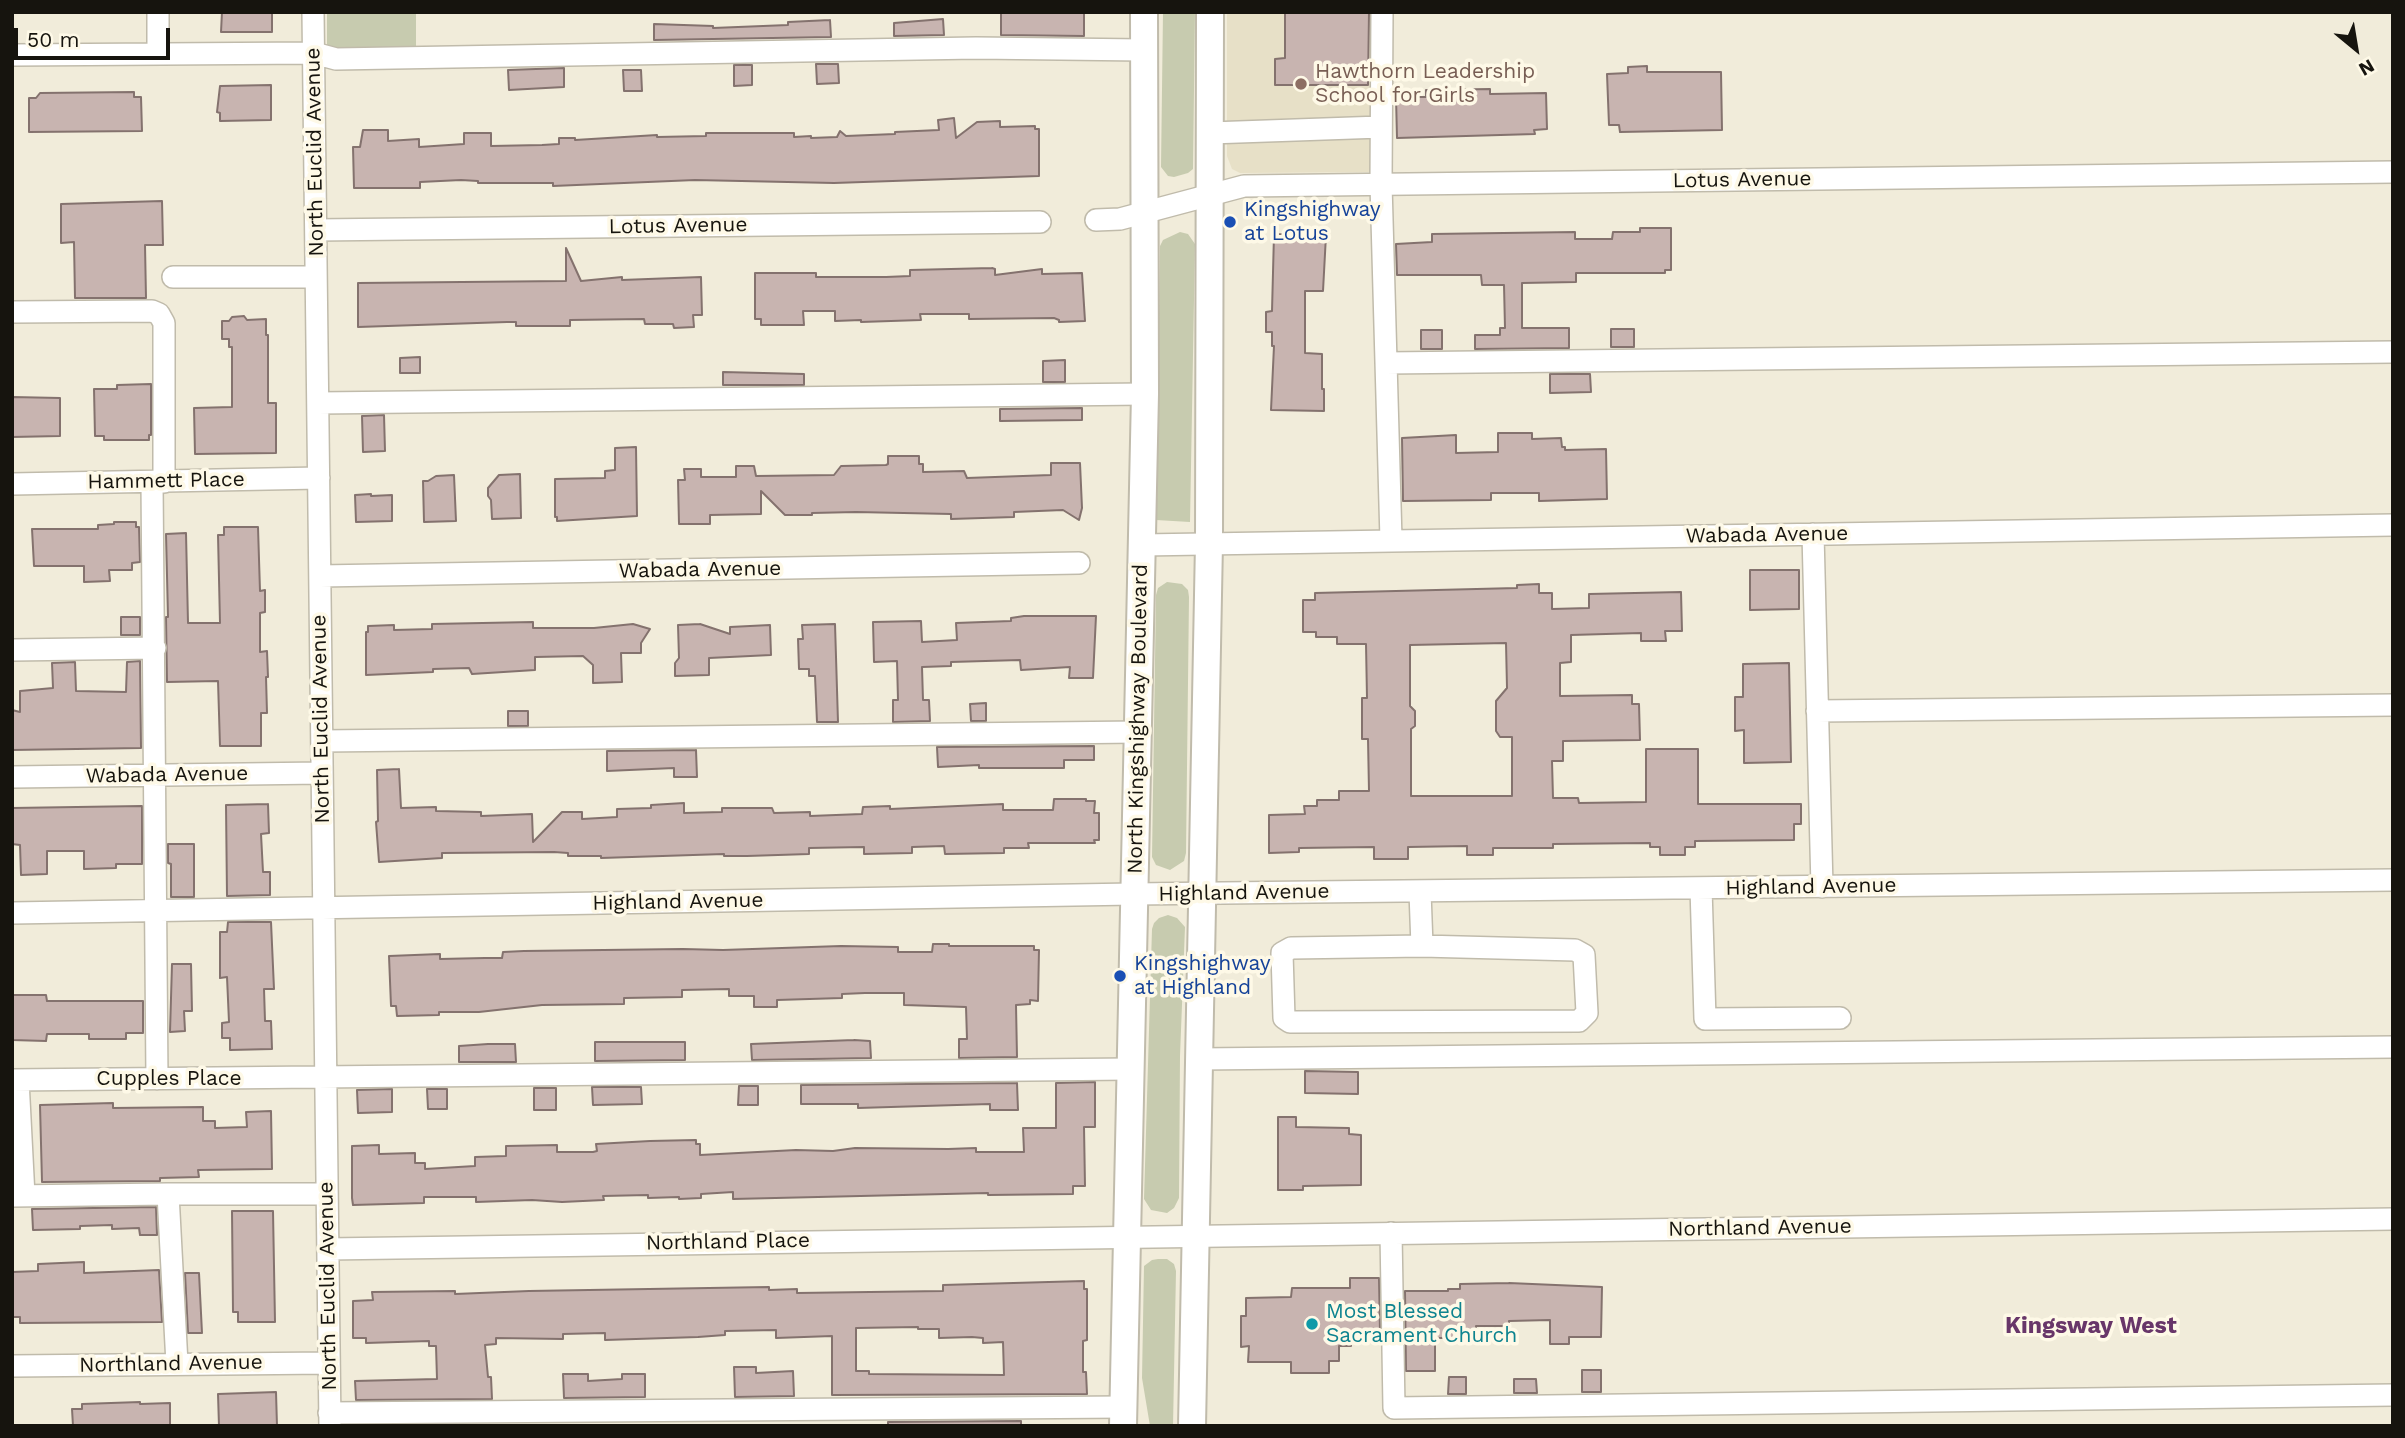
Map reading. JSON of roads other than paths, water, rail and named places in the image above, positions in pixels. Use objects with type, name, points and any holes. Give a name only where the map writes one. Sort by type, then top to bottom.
[{"type":"main road","name":"North Kingshighway Boulevard","points":[[1124,1416],[1142,545],[1144,12]]},
{"type":"main road","points":[[1192,1426],[1209,543],[1210,12]]},
{"type":"street","points":[[158,12],[158,54]]},
{"type":"street","name":"North Euclid Avenue","points":[[313,12],[330,1419]]},
{"type":"street","points":[[1382,12],[1381,184],[1391,540]]},
{"type":"street","points":[[12,55],[314,53],[337,59],[976,48],[1143,50]]},
{"type":"street","points":[[1210,133],[1381,127]]},
{"type":"street","name":"Lotus Avenue","points":[[1096,220],[1120,219],[1244,186],[2393,172]]},
{"type":"street","name":"Lotus Avenue","points":[[316,230],[1040,222]]},
{"type":"street","points":[[173,277],[316,277]]},
{"type":"street","points":[[12,312],[152,311],[159,314],[164,323],[155,648],[157,1079]]},
{"type":"street","points":[[1386,363],[2393,352]]},
{"type":"street","points":[[318,403],[1144,394]]},
{"type":"street","name":"Hammett Place","points":[[12,484],[319,478]]},
{"type":"street","name":"Wabada Avenue","points":[[1142,545],[2393,525]]},
{"type":"street","points":[[1812,534],[1822,887]]},
{"type":"street","name":"Wabada Avenue","points":[[320,576],[1079,564]]},
{"type":"street","points":[[12,650],[155,648]]},
{"type":"street","points":[[1817,711],[2393,705]]},
{"type":"street","points":[[322,741],[1138,732]]},
{"type":"street","name":"Wabada Avenue","points":[[12,777],[322,773]]},
{"type":"street","name":"Highland Avenue","points":[[12,914],[1133,894],[2393,880]]},
{"type":"street","points":[[1701,888],[1704,1019],[1840,1018]]},
{"type":"street","points":[[1420,891],[1422,946]]},
{"type":"street","points":[[1422,946],[1575,950],[1584,955],[1587,1013],[1579,1021],[1290,1022],[1284,1018],[1282,953],[1291,948],[1422,946]]},
{"type":"street","points":[[1199,1059],[2393,1047]]},
{"type":"street","name":"Cupples Place","points":[[15,1080],[1131,1069]]},
{"type":"street","points":[[15,1080],[18,1196],[327,1194]]},
{"type":"street","points":[[168,1194],[177,1364]]},
{"type":"street","name":"Northland Avenue","points":[[1128,1236],[2393,1219]]},
{"type":"street","points":[[1391,1233],[1394,1408],[2393,1395]]},
{"type":"street","name":"Northland Place","points":[[328,1249],[1128,1236]]},
{"type":"street","name":"Northland Avenue","points":[[12,1366],[329,1363]]},
{"type":"street","points":[[330,1419],[1124,1416]]},
{"type":"place","name":"Hawthorn Leadership School for Girls","points":[[1301,84]]},
{"type":"place","name":"Kingshighway at Lotus","points":[[1230,222]]},
{"type":"place","name":"Kingshighway at Highland","points":[[1120,976]]},
{"type":"place","name":"Most Blessed Sacrament Church","points":[[1312,1324]]},
{"type":"district","name":"Kingsway West","points":[[2091,1326]]}]
